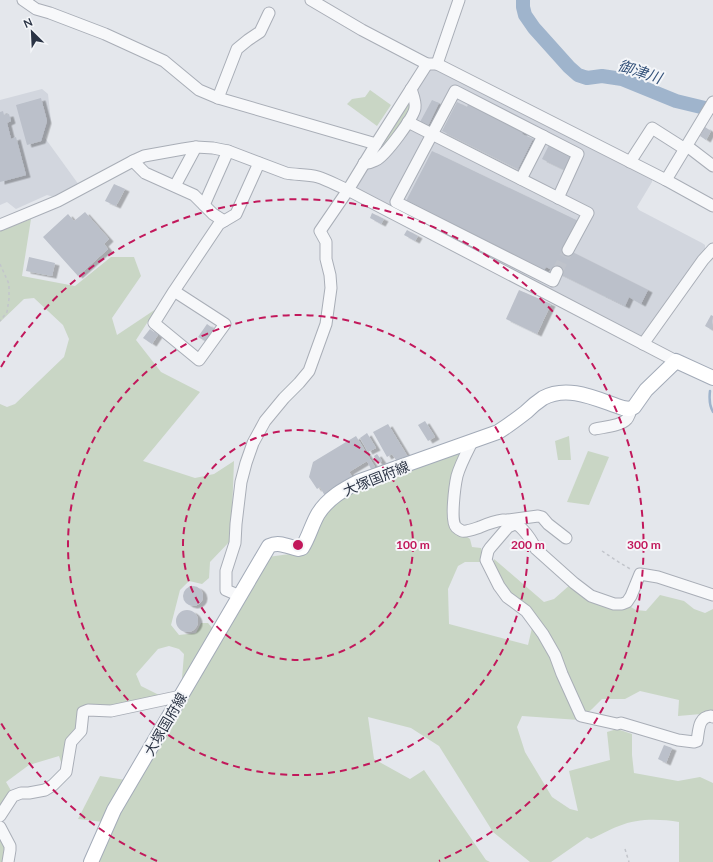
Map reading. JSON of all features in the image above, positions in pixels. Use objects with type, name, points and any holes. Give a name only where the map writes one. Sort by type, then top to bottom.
[{"type":"main road","points":[[629,409],[634,407],[646,390],[676,361],[713,378]]},
{"type":"main road","name":"大塚国府線","points":[[91,862],[114,810],[269,546],[279,544],[295,549],[302,548],[318,514],[336,495],[348,487],[360,481],[498,432],[512,423],[542,399],[550,395],[568,392],[581,394],[629,409]]},
{"type":"street","points":[[23,0],[36,9],[105,34],[164,61],[198,90],[218,98],[376,144]]},
{"type":"street","points":[[311,0],[362,30],[666,180],[713,206]]},
{"type":"street","points":[[240,596],[226,590],[226,571],[234,543],[241,482],[246,463],[253,442],[265,421],[309,371],[326,324],[330,275],[326,259],[326,242],[320,231],[348,190],[411,90],[432,64],[459,0]]},
{"type":"street","points":[[218,98],[238,49],[260,32],[269,13]]},
{"type":"street","points":[[364,163],[368,164],[378,160],[408,122],[414,112],[415,107],[411,90]]},
{"type":"street","points":[[557,272],[553,281],[396,202],[455,91],[578,154],[558,198]]},
{"type":"street","points":[[666,180],[713,102]]},
{"type":"street","points":[[408,122],[588,213],[568,250]]},
{"type":"street","points":[[630,162],[652,128],[686,147],[713,166]]},
{"type":"street","points":[[521,179],[543,136]]},
{"type":"street","points":[[175,186],[196,147]]},
{"type":"street","points":[[0,225],[58,200],[144,156],[196,147],[228,151],[294,175],[318,178],[348,190],[676,361]]},
{"type":"street","points":[[204,205],[228,151]]},
{"type":"street","points":[[133,161],[145,173],[194,195],[212,214],[224,221]]},
{"type":"street","points":[[174,291],[225,324],[198,360],[154,323],[174,291],[219,224],[236,214],[259,163]]},
{"type":"street","points":[[643,344],[703,260],[713,249]]},
{"type":"street","points":[[595,428],[615,425],[627,420],[630,413],[629,409]]},
{"type":"street","points":[[472,442],[457,476],[453,514],[456,527],[462,531],[470,531],[497,521],[510,522],[518,525],[522,528],[536,549],[574,583],[592,596],[614,604],[622,604],[627,602],[640,574],[658,577],[713,595]]},
{"type":"street","points":[[510,522],[538,516],[542,517],[548,524],[566,538]]},
{"type":"street","points":[[510,522],[508,527],[488,551],[486,560],[506,597],[526,611],[543,634],[555,655],[581,716],[617,724],[620,723],[678,740],[694,742],[697,740],[701,721],[706,716],[711,716],[713,718]]},
{"type":"street","points":[[0,816],[13,796],[21,793],[45,790],[53,785],[66,772],[71,742],[81,731],[83,712],[88,710],[111,711],[181,696]]},
{"type":"street","points":[[0,827],[10,846],[8,862]]},
{"type":"path","points":[[0,264],[9,284],[9,299],[7,312],[0,321]]},
{"type":"path","points":[[602,550],[620,564],[640,574]]},
{"type":"path","points":[[625,849],[629,862]]},
{"type":"shaded area","points":[[434,68],[652,177],[652,182],[637,207],[639,210],[705,245],[705,250],[641,338],[358,190],[356,182],[430,69]]},
{"type":"shaded area","points":[[42,89],[48,94],[51,121],[45,138],[79,185],[54,197],[47,195],[16,209],[7,202],[0,205],[0,100]]},
{"type":"green space","points":[[370,90],[391,105],[377,126],[347,104],[352,99],[365,97]]},
{"type":"green space","points":[[409,100],[412,108],[395,136],[370,160]]},
{"type":"green space","points":[[31,219],[22,276],[75,286],[111,257],[134,257],[141,276],[112,318],[117,335],[156,309],[136,340],[161,372],[200,392],[143,461],[195,478],[214,474],[234,461],[231,540],[210,562],[209,578],[202,584],[189,581],[180,590],[171,625],[179,635],[196,633],[201,623],[208,623],[214,630],[188,677],[182,678],[184,654],[179,649],[169,646],[158,649],[136,674],[141,686],[163,697],[110,708],[87,705],[63,768],[59,756],[29,765],[6,782],[13,794],[0,811],[0,404],[7,407],[15,404],[64,357],[69,339],[63,325],[34,298],[24,299],[0,322],[0,231]]},
{"type":"green space","points":[[569,436],[571,460],[558,460],[555,441]]},
{"type":"green space","points":[[461,450],[456,529],[470,539],[472,547],[481,548],[483,556],[481,562],[465,562],[458,566],[448,589],[449,624],[528,645],[535,615],[508,590],[498,575],[494,559],[544,602],[554,599],[571,584],[626,604],[636,610],[646,611],[660,595],[684,601],[694,609],[705,613],[713,609],[713,713],[678,716],[679,700],[640,691],[625,699],[602,699],[579,720],[522,716],[517,727],[525,752],[552,797],[570,809],[578,811],[569,771],[610,760],[607,732],[617,729],[632,734],[634,773],[678,781],[700,777],[713,783],[713,862],[679,862],[679,822],[664,820],[641,820],[626,823],[591,839],[587,837],[551,862],[530,862],[493,832],[439,746],[411,728],[368,717],[374,759],[410,779],[424,770],[486,860],[490,862],[95,862],[118,811],[268,557],[297,553],[322,515],[350,490]]},
{"type":"green space","points":[[588,451],[609,457],[589,505],[567,502]]},
{"type":"green space","points":[[100,776],[126,780],[103,822],[78,819]]},
{"type":"green space","points":[[0,834],[6,848],[4,862],[0,862]]},
{"type":"building","points":[[41,98],[47,121],[41,141],[27,145],[16,105]]},
{"type":"building","points":[[432,100],[439,103],[428,126],[420,122]]},
{"type":"building","points":[[457,102],[467,107],[469,102],[524,130],[522,134],[533,139],[518,169],[442,131]]},
{"type":"building","points":[[3,111],[4,115],[9,114],[11,121],[7,123],[11,139],[16,137],[26,175],[0,182],[0,112]]},
{"type":"building","points":[[705,127],[711,131],[706,140],[700,136]]},
{"type":"building","points":[[549,145],[573,158],[567,171],[542,159]]},
{"type":"building","points":[[432,151],[578,221],[564,248],[648,290],[641,304],[629,297],[625,306],[546,267],[543,272],[405,203]]},
{"type":"building","points":[[114,184],[125,189],[116,206],[105,201]]},
{"type":"building","points":[[85,212],[109,239],[104,244],[108,249],[78,276],[43,237],[68,214],[74,221]]},
{"type":"building","points":[[372,213],[384,219],[381,224],[370,218]]},
{"type":"building","points":[[407,230],[418,236],[415,241],[404,235]]},
{"type":"building","points":[[29,257],[55,263],[52,276],[26,271]]},
{"type":"building","points":[[519,290],[551,304],[537,334],[506,319]]},
{"type":"building","points":[[711,315],[713,316],[712,330],[705,326]]},
{"type":"building","points":[[207,324],[214,329],[205,341],[198,337]]},
{"type":"building","points":[[150,329],[158,335],[152,344],[143,338]]},
{"type":"building","points":[[425,421],[435,437],[428,441],[418,425]]},
{"type":"building","points":[[388,424],[408,457],[398,463],[392,454],[387,457],[373,432]]},
{"type":"building","points":[[367,433],[376,448],[368,452],[360,438]]},
{"type":"building","points":[[356,436],[375,467],[371,469],[367,461],[349,472],[354,479],[325,496],[320,487],[317,489],[309,477],[313,462]]},
{"type":"building","points":[[377,454],[382,461],[378,463],[374,456]]},
{"type":"building","points":[[189,586],[197,586],[203,592],[203,600],[197,606],[189,606],[183,600],[183,592]]},
{"type":"building","points":[[187,610],[191,611],[197,617],[197,625],[191,631],[187,632],[183,631],[177,625],[176,621],[177,617],[183,611]]},
{"type":"building","points":[[664,745],[672,748],[666,763],[658,759]]},
{"type":"waterway","name":"御津川","points":[[523,0],[525,15],[534,28],[578,75],[587,78],[602,76],[622,79],[676,101],[705,108],[713,108]]},
{"type":"waterway","points":[[710,391],[709,397],[713,412]]},
{"type":"tunnel","points":[[557,272],[568,250]]}]
